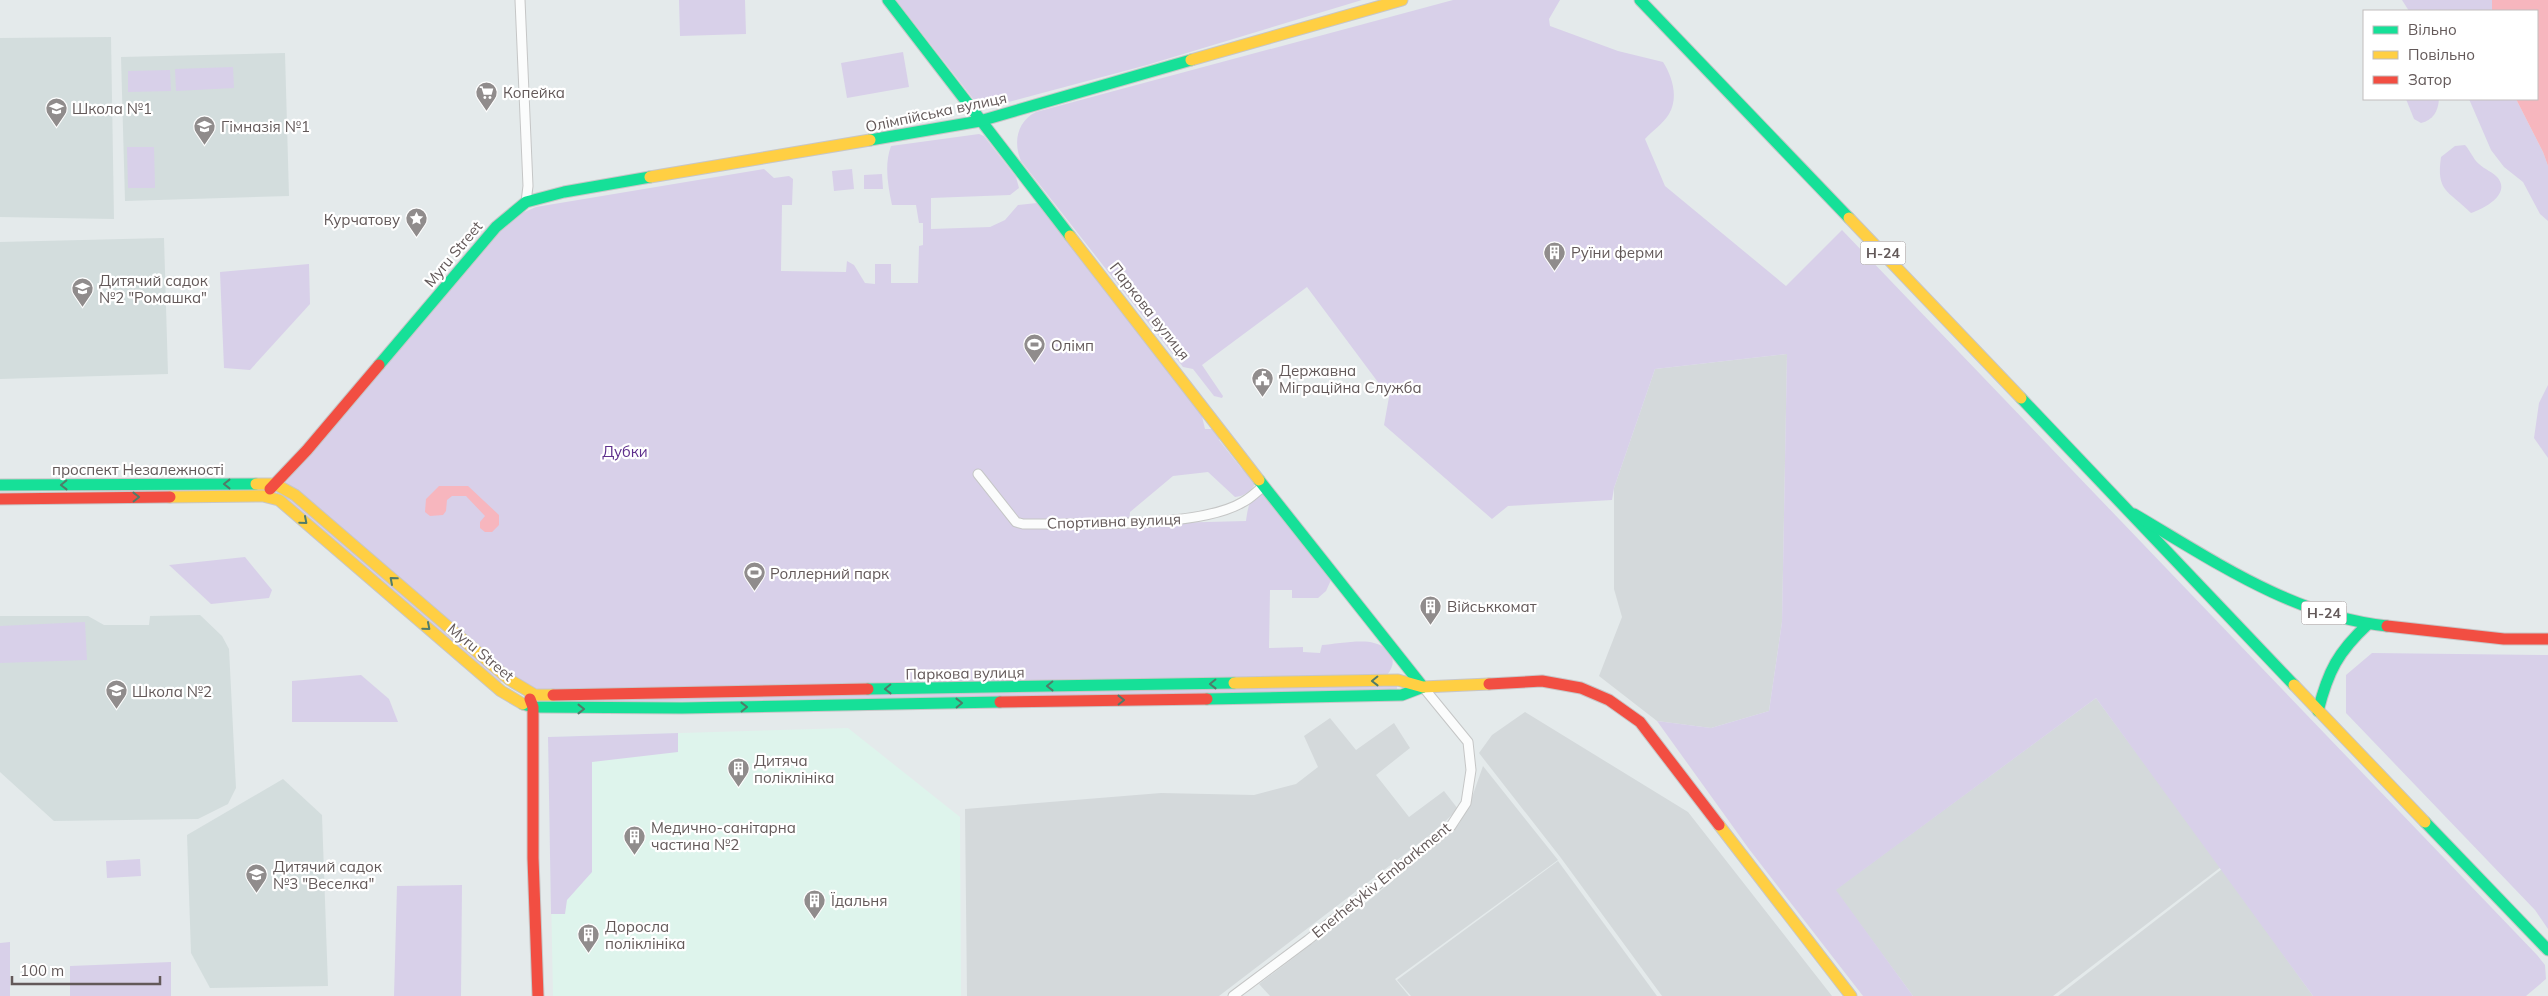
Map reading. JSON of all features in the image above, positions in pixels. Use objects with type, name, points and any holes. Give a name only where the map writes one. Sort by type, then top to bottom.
[{"type":"street","points":[[520,0],[528,186],[526,202]]},
{"type":"street","name":"Паркова вулиця","points":[[888,0],[980,121],[1103,275],[1264,486],[1423,687]]},
{"type":"street","name":"Олімпійська вулиця","points":[[526,202],[564,192],[980,121],[1402,0]]},
{"type":"street","name":"Н-24","points":[[1640,0],[2124,509],[2264,590],[2316,611],[2368,624],[2504,639],[2548,639]]},
{"type":"street","name":"Myru Street","points":[[526,202],[496,227],[307,450],[264,496],[279,500],[501,690],[519,702],[533,707]]},
{"type":"street","name":"Спортивна вулиця","points":[[978,474],[1016,522],[1023,524],[1117,523],[1200,517],[1243,503],[1264,486]]},
{"type":"street","name":"Myru Street","points":[[275,484],[295,495],[510,680]]},
{"type":"street","name":"проспект Незалежності","points":[[0,485],[275,484]]},
{"type":"street","name":"проспект Незалежності","points":[[0,499],[264,496]]},
{"type":"street","points":[[2124,509],[2548,950]]},
{"type":"street","points":[[2318,711],[2324,685],[2337,655],[2368,624]]},
{"type":"street","name":"Паркова вулиця","points":[[510,680],[536,696],[1398,680],[1423,687]]},
{"type":"street","points":[[1423,687],[1542,681],[1581,688],[1602,697],[1640,722],[1851,996]]},
{"type":"street","name":"Паркова вулиця","points":[[533,707],[682,708],[1402,695],[1423,687]]},
{"type":"street","name":"Enerhetykiv Embarkment","points":[[1234,996],[1308,940],[1451,826],[1466,803],[1471,770],[1468,742],[1423,687]]},
{"type":"street","name":"Myru Street","points":[[528,692],[533,707],[534,858],[538,996]]},
{"type":"shaded area","points":[[2492,0],[2548,0],[2548,166],[2543,152],[2517,100],[2538,100],[2538,10],[2492,10]]},
{"type":"shaded area","name":"Школа №1","points":[[111,37],[114,219],[0,217],[0,38]]},
{"type":"shaded area","name":"Гімназія №1","points":[[285,53],[289,196],[125,201],[121,57]]},
{"type":"shaded area","name":"Дитячий садок №2 \"Ромашка\"","points":[[164,238],[168,374],[0,379],[0,242]]},
{"type":"shaded area","points":[[1787,354],[1782,622],[1769,711],[1711,728],[1657,721],[1599,676],[1622,617],[1614,589],[1614,488],[1655,369]]},
{"type":"shaded area","points":[[439,486],[468,486],[499,515],[499,525],[492,532],[485,532],[480,528],[480,522],[485,516],[466,496],[452,496],[447,500],[446,511],[443,515],[430,516],[425,512],[426,499]]},
{"type":"shaded area","name":"Школа №2","points":[[200,615],[222,636],[229,649],[236,788],[228,804],[198,819],[54,821],[0,772],[0,616],[88,616],[104,625],[149,625],[150,616]]},
{"type":"shaded area","points":[[2096,698],[2221,867],[2053,996],[1913,996],[1835,890]]},
{"type":"shaded area","points":[[1525,712],[1688,812],[1832,996],[1662,996],[1561,858],[1479,753],[1492,735]]},
{"type":"shaded area","points":[[1330,718],[1356,750],[1394,723],[1410,748],[1376,775],[1409,817],[1444,791],[1458,809],[1435,831],[1219,996],[967,996],[965,809],[1161,793],[1254,795],[1296,784],[1318,767],[1304,736]]},
{"type":"shaded area","points":[[848,728],[960,817],[961,996],[553,996],[548,737]]},
{"type":"shaded area","points":[[1483,766],[1558,860],[1395,979],[1409,996],[1270,996],[1259,984],[1372,898],[1459,824],[1470,803]]},
{"type":"shaded area","name":"Дитячий садок №3 \"Веселка\"","points":[[283,779],[322,815],[328,986],[210,988],[191,953],[187,835]]},
{"type":"shaded area","points":[[1558,861],[1657,996],[1411,996],[1397,980]]},
{"type":"shaded area","points":[[2222,869],[2313,996],[2058,996]]},
{"type":"green space","points":[[679,0],[745,0],[746,34],[680,36]]},
{"type":"green space","points":[[896,0],[1362,0],[1147,65],[990,107],[974,100]]},
{"type":"green space","points":[[1453,0],[1560,0],[1549,19],[1550,26],[1618,51],[1663,62],[1673,87],[1674,101],[1664,121],[1645,139],[1665,186],[1786,286],[1842,230],[2537,955],[2545,965],[2546,979],[2526,996],[2313,996],[2096,698],[1836,890],[1913,996],[1863,996],[1749,849],[1657,721],[1711,728],[1769,711],[1782,622],[1787,354],[1655,369],[1614,488],[1612,500],[1508,506],[1492,519],[1384,425],[1389,397],[1307,287],[1202,365],[1223,396],[1222,398],[1214,396],[1193,369],[1183,367],[1021,161],[1017,147],[1018,133],[1025,121],[1036,112]]},
{"type":"green space","points":[[2402,0],[2492,0],[2492,10],[2408,10]]},
{"type":"green space","points":[[903,52],[909,87],[847,98],[841,63]]},
{"type":"green space","points":[[233,67],[234,88],[176,91],[175,69]]},
{"type":"green space","points":[[170,70],[171,91],[128,92],[128,71]]},
{"type":"green space","points":[[2406,100],[2439,100],[2434,115],[2429,120],[2421,123],[2414,119]]},
{"type":"green space","points":[[2469,100],[2517,100],[2543,152],[2548,166],[2548,221],[2540,214],[2523,182],[2504,167],[2491,150]]},
{"type":"green space","name":"Дубки","points":[[979,134],[984,136],[1016,177],[1019,188],[1010,195],[931,198],[931,229],[990,227],[1005,220],[1018,205],[1037,203],[1201,412],[1205,429],[1215,429],[1219,434],[1219,440],[1242,469],[1250,471],[1255,484],[1247,493],[1235,497],[1208,472],[1173,476],[1130,512],[1129,524],[1246,521],[1250,503],[1256,496],[1266,493],[1331,580],[1326,591],[1318,598],[1292,598],[1292,590],[1270,590],[1269,648],[1303,647],[1303,652],[1320,653],[1322,645],[1356,642],[1374,643],[1385,648],[1391,655],[1393,660],[1391,670],[1387,675],[538,690],[521,683],[285,483],[504,227],[522,213],[536,207],[764,169],[774,178],[789,176],[793,179],[792,205],[782,205],[781,271],[846,272],[847,261],[854,265],[865,283],[875,284],[875,264],[891,264],[891,283],[918,283],[919,246],[923,245],[923,223],[919,223],[916,205],[892,205],[887,168],[891,146]]},
{"type":"green space","points":[[2465,145],[2477,162],[2496,176],[2501,184],[2501,190],[2494,200],[2471,213],[2450,194],[2442,184],[2440,177],[2441,157],[2455,146]]},
{"type":"green space","points":[[127,147],[154,147],[155,188],[128,188]]},
{"type":"green space","points":[[852,169],[854,189],[834,191],[832,171]]},
{"type":"green space","points":[[882,174],[883,189],[864,189],[864,175]]},
{"type":"green space","points":[[309,264],[310,304],[250,370],[224,368],[220,272]]},
{"type":"green space","points":[[2548,385],[2548,458],[2534,438],[2539,403]]},
{"type":"green space","points":[[285,492],[503,680],[500,683],[282,496]]},
{"type":"green space","points":[[245,557],[272,590],[269,598],[211,604],[169,565]]},
{"type":"green space","points":[[85,622],[87,660],[0,663],[0,626]]},
{"type":"green space","points":[[2372,653],[2548,655],[2548,929],[2535,910],[2346,713],[2346,675]]},
{"type":"green space","points":[[361,675],[389,699],[398,722],[292,722],[292,681]]},
{"type":"green space","points":[[1397,686],[1397,690],[562,703],[562,699]]},
{"type":"green space","points":[[678,733],[678,752],[592,762],[592,872],[567,900],[565,914],[551,914],[548,737]]},
{"type":"green space","points":[[140,859],[141,876],[107,878],[106,861]]},
{"type":"green space","points":[[462,885],[461,996],[394,996],[397,886]]},
{"type":"green space","points":[[10,942],[10,996],[0,996],[0,943]]},
{"type":"green space","points":[[171,962],[171,996],[70,996],[70,966]]},
{"type":"traffic: fast","points":[[888,0],[1070,236]]},
{"type":"traffic: fast","points":[[1640,0],[1849,218]]},
{"type":"traffic: fast","points":[[870,140],[980,121],[1191,60]]},
{"type":"traffic: fast","points":[[379,365],[496,227],[526,202],[564,192],[650,177]]},
{"type":"traffic: fast","points":[[2021,398],[2294,685]]},
{"type":"traffic: fast","points":[[1259,480],[1423,687]]},
{"type":"traffic: fast","points":[[0,485],[256,484]]},
{"type":"traffic: fast","points":[[2134,514],[2224,567],[2287,599],[2319,611],[2352,620],[2387,626]]},
{"type":"traffic: fast","points":[[2318,711],[2330,673],[2342,653],[2368,624]]},
{"type":"traffic: fast","points":[[868,689],[1234,683]]},
{"type":"traffic: fast","points":[[1207,699],[1402,695],[1423,687]]},
{"type":"traffic: fast","points":[[523,704],[533,707],[682,708],[1000,702]]},
{"type":"traffic: fast","points":[[2425,822],[2548,950]]},
{"type":"traffic: slow","points":[[1191,60],[1402,0]]},
{"type":"traffic: slow","points":[[650,177],[870,140]]},
{"type":"traffic: slow","points":[[1849,218],[2021,398]]},
{"type":"traffic: slow","points":[[1070,236],[1259,480]]},
{"type":"traffic: slow","points":[[256,484],[275,484],[295,495],[510,680],[535,695],[553,695]]},
{"type":"traffic: slow","points":[[170,497],[263,496],[279,500],[501,691],[523,704]]},
{"type":"traffic: slow","points":[[1234,683],[1398,680],[1423,687],[1489,684]]},
{"type":"traffic: slow","points":[[2294,685],[2425,822]]},
{"type":"traffic: slow","points":[[1719,825],[1851,996]]},
{"type":"traffic: jam","points":[[270,489],[307,450],[379,365]]},
{"type":"traffic: jam","points":[[0,499],[170,497]]},
{"type":"traffic: jam","points":[[2387,626],[2504,639],[2548,639]]},
{"type":"traffic: jam","points":[[1489,684],[1542,681],[1581,688],[1609,700],[1640,722],[1719,825]]},
{"type":"traffic: jam","points":[[553,695],[868,689]]},
{"type":"traffic: jam","points":[[530,699],[533,707],[533,858],[538,996]]},
{"type":"traffic: jam","points":[[1000,702],[1207,699]]},
{"type":"place","name":"Копейка","points":[[487,111]]},
{"type":"place","name":"Школа №1","points":[[56,127]]},
{"type":"place","name":"Гімназія №1","points":[[205,145]]},
{"type":"place","name":"Курчатову","points":[[416,238]]},
{"type":"place","name":"Руїни ферми","points":[[1555,271]]},
{"type":"place","name":"Дитячий садок №2 \"Ромашка\"","points":[[83,308]]},
{"type":"place","name":"Олімп","points":[[1035,364]]},
{"type":"place","name":"Державна Міграційна Служба","points":[[1263,398]]},
{"type":"place","name":"Роллерний парк","points":[[754,592]]},
{"type":"place","name":"Військкомат","points":[[1431,625]]},
{"type":"place","name":"Школа №2","points":[[116,710]]},
{"type":"place","name":"Дитяча поліклініка","points":[[738,788]]},
{"type":"place","name":"Медично-санітарна частина №2","points":[[635,855]]},
{"type":"place","name":"Дитячий садок №3 \"Веселка\"","points":[[257,894]]},
{"type":"place","name":"Їдальня","points":[[815,919]]},
{"type":"place","name":"Доросла поліклініка","points":[[589,954]]}]
